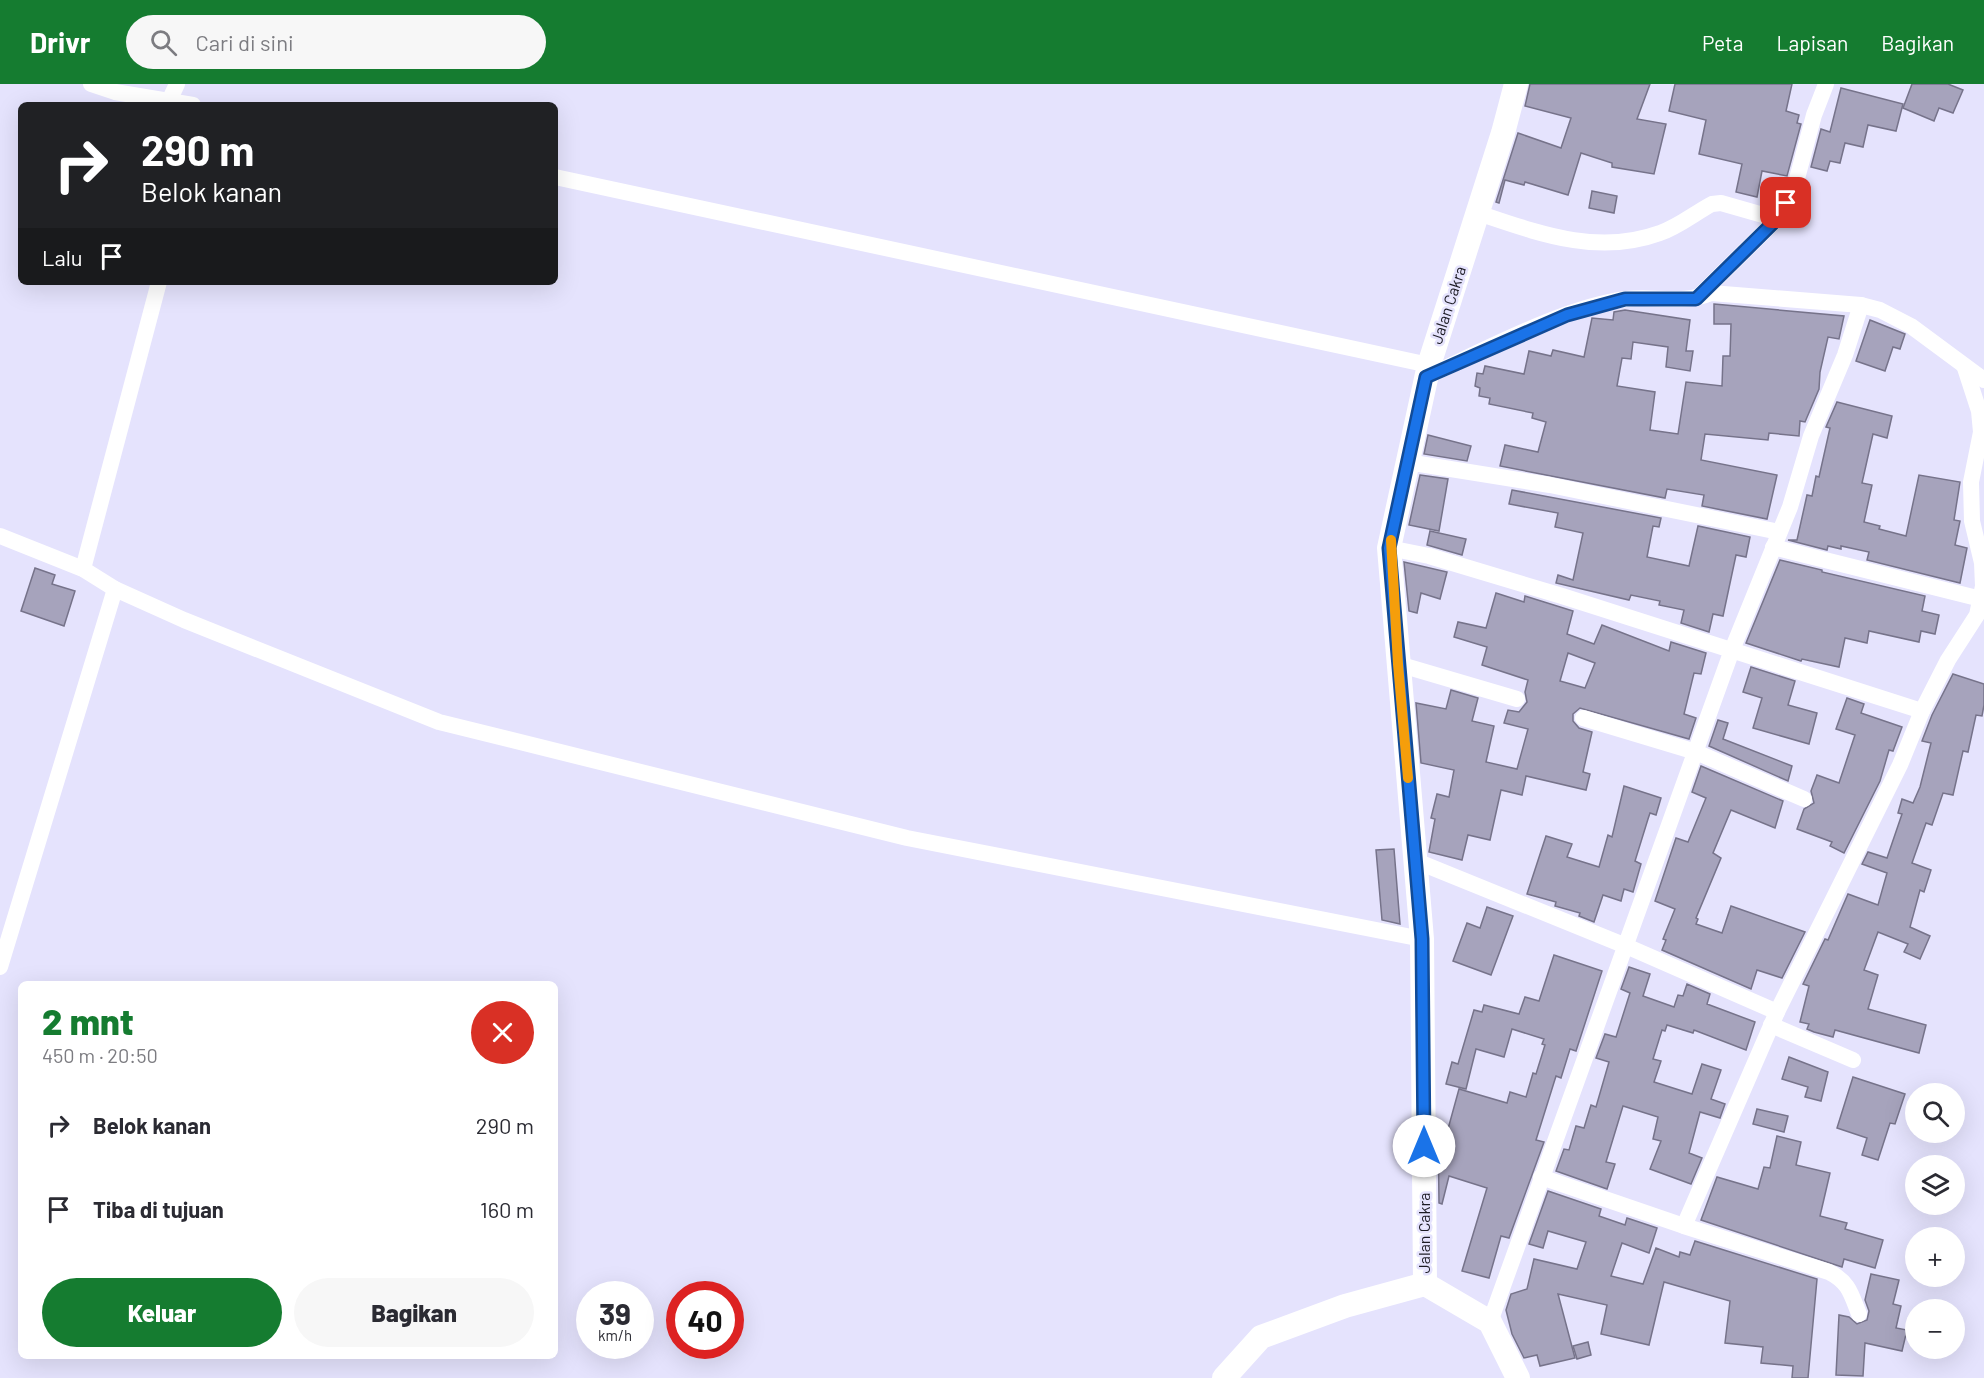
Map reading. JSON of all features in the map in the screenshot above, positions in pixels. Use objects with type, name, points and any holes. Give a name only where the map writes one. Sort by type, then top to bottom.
[{"type":"street","points":[[91,84],[115,92],[175,102]]},
{"type":"street","points":[[169,101],[177,84]]},
{"type":"street","name":"Jalan Cakra","points":[[1425,1284],[1422,939],[1389,548],[1427,371],[1478,213],[1516,84]]},
{"type":"street","points":[[1696,299],[1777,219],[1795,186],[1814,115],[1827,84]]},
{"type":"street","points":[[558,178],[1427,371],[1567,315],[1625,299],[1696,299],[1711,293],[1861,305],[1880,310],[1911,326],[1984,380]]},
{"type":"street","points":[[1478,213],[1558,239],[1590,243],[1624,242],[1663,232],[1712,204],[1721,203],[1777,219]]},
{"type":"street","points":[[83,569],[158,285]]},
{"type":"street","points":[[1490,1322],[1732,650],[1790,507],[1811,436],[1845,356],[1861,305]]},
{"type":"street","points":[[1684,1226],[1774,1019],[1899,765],[1922,711],[1948,660],[1977,615],[1983,586],[1982,562],[1972,521],[1971,482],[1982,432],[1979,411],[1965,368]]},
{"type":"street","points":[[1407,462],[1550,485],[1776,540],[1981,598]]},
{"type":"street","points":[[0,536],[83,569],[115,589],[184,620],[439,722],[907,838],[1422,939]]},
{"type":"street","points":[[1389,548],[1430,556],[1922,711]]},
{"type":"street","points":[[0,968],[115,589]]},
{"type":"street","points":[[1398,664],[1517,699]]},
{"type":"street","points":[[1583,718],[1696,752],[1804,799]]},
{"type":"street","points":[[1416,861],[1626,946],[1853,1060]]},
{"type":"street","points":[[1541,1177],[1835,1275],[1847,1285],[1859,1314]]},
{"type":"street","points":[[1224,1378],[1261,1337],[1346,1306],[1425,1284],[1490,1322],[1518,1378]]},
{"type":"building","points":[[1530,84],[1650,84],[1637,119],[1666,124],[1654,174],[1612,167],[1612,163],[1581,153],[1568,195],[1525,182],[1524,185],[1505,180],[1499,203],[1496,202],[1518,133],[1561,148],[1571,118],[1525,106]]},
{"type":"building","points":[[1675,84],[1792,84],[1786,111],[1799,115],[1797,123],[1801,124],[1787,176],[1762,171],[1757,197],[1736,192],[1742,164],[1699,154],[1706,120],[1669,111]]},
{"type":"building","points":[[1912,84],[1948,84],[1963,90],[1953,113],[1939,108],[1934,121],[1903,108]]},
{"type":"building","points":[[1841,88],[1903,104],[1896,131],[1868,125],[1863,147],[1845,143],[1840,163],[1830,161],[1827,171],[1811,167],[1821,129],[1830,132]]},
{"type":"building","points":[[1592,191],[1617,196],[1614,213],[1589,208]]},
{"type":"building","points":[[1714,304],[1844,316],[1839,339],[1828,337],[1820,372],[1819,389],[1805,422],[1800,421],[1799,436],[1769,433],[1768,440],[1705,434],[1701,460],[1777,475],[1767,519],[1702,506],[1704,495],[1667,489],[1665,498],[1500,466],[1505,445],[1538,452],[1546,422],[1532,418],[1533,413],[1489,404],[1490,398],[1479,396],[1480,388],[1475,386],[1477,373],[1483,374],[1485,366],[1524,374],[1529,351],[1551,356],[1553,350],[1584,357],[1592,318],[1613,320],[1614,312],[1625,310],[1690,320],[1686,351],[1693,351],[1690,371],[1666,367],[1668,347],[1633,342],[1631,359],[1622,358],[1617,386],[1655,392],[1650,430],[1678,434],[1686,382],[1722,386],[1723,356],[1730,356],[1731,324],[1714,324]]},
{"type":"building","points":[[1870,320],[1905,334],[1900,349],[1893,347],[1885,371],[1856,361]]},
{"type":"building","points":[[1837,402],[1892,416],[1887,438],[1873,434],[1862,483],[1872,485],[1864,522],[1880,526],[1879,529],[1906,536],[1919,475],[1960,482],[1954,520],[1960,521],[1955,545],[1967,548],[1960,583],[1867,560],[1869,552],[1841,546],[1841,549],[1828,546],[1827,550],[1788,540],[1797,540],[1807,495],[1812,496],[1816,476],[1819,477],[1830,428],[1826,427]]},
{"type":"building","points":[[1428,435],[1471,446],[1467,461],[1424,454]]},
{"type":"building","points":[[1420,475],[1448,479],[1439,531],[1409,525]]},
{"type":"building","points":[[1512,490],[1661,518],[1659,527],[1653,526],[1647,557],[1689,566],[1698,526],[1750,537],[1746,557],[1736,555],[1723,616],[1713,614],[1709,632],[1681,623],[1684,610],[1659,605],[1660,601],[1631,595],[1629,600],[1556,583],[1558,575],[1573,580],[1583,533],[1555,527],[1558,513],[1509,504]]},
{"type":"building","points":[[1430,531],[1466,539],[1462,555],[1427,545]]},
{"type":"building","points":[[1780,560],[1925,596],[1922,611],[1939,615],[1935,634],[1921,631],[1919,642],[1869,631],[1867,643],[1845,638],[1839,667],[1802,659],[1801,661],[1746,643]]},
{"type":"building","points":[[1404,562],[1447,572],[1440,599],[1421,593],[1417,613],[1409,611]]},
{"type":"building","points":[[35,568],[55,575],[52,584],[75,591],[64,626],[21,611]]},
{"type":"building","points":[[1496,593],[1524,602],[1525,596],[1573,611],[1567,634],[1594,644],[1602,625],[1669,651],[1671,642],[1706,653],[1701,674],[1694,673],[1684,714],[1696,718],[1689,739],[1580,708],[1573,714],[1573,721],[1579,728],[1592,732],[1583,772],[1590,774],[1586,790],[1526,776],[1522,795],[1501,790],[1490,840],[1468,835],[1462,860],[1429,852],[1435,819],[1431,818],[1437,794],[1449,797],[1454,770],[1421,763],[1416,703],[1446,709],[1451,690],[1478,698],[1472,721],[1494,726],[1486,762],[1517,769],[1528,729],[1504,723],[1508,710],[1519,712],[1527,702],[1525,692],[1528,680],[1482,665],[1487,647],[1454,637],[1458,622],[1486,628]],"holes":[[[1568,653],[1595,663],[1585,688],[1560,681]]]},
{"type":"building","points":[[1751,667],[1795,681],[1788,705],[1817,713],[1809,744],[1753,728],[1762,698],[1743,692]]},
{"type":"building","points":[[1953,674],[1984,684],[1984,705],[1982,716],[1976,715],[1968,752],[1963,751],[1953,795],[1943,793],[1932,825],[1926,823],[1912,863],[1931,870],[1924,892],[1920,890],[1910,927],[1930,936],[1920,959],[1904,952],[1908,944],[1878,932],[1864,970],[1878,975],[1868,1009],[1926,1025],[1919,1053],[1835,1030],[1833,1037],[1814,1032],[1807,1029],[1809,1024],[1800,1022],[1809,986],[1803,984],[1825,939],[1828,940],[1848,894],[1878,905],[1887,873],[1862,864],[1868,852],[1887,858],[1902,814],[1898,813],[1902,799],[1913,803],[1920,787],[1931,743],[1922,741],[1932,715]]},
{"type":"building","points":[[1847,698],[1864,704],[1861,713],[1902,727],[1893,751],[1889,750],[1880,781],[1844,853],[1830,846],[1832,842],[1797,829],[1804,809],[1814,803],[1811,791],[1817,775],[1839,783],[1855,735],[1836,729]]},
{"type":"building","points":[[1718,720],[1728,723],[1723,739],[1792,766],[1788,781],[1709,746]]},
{"type":"building","points":[[1701,766],[1783,801],[1775,828],[1731,810],[1713,853],[1721,858],[1696,918],[1698,919],[1696,924],[1722,933],[1731,906],[1805,932],[1782,978],[1757,970],[1751,989],[1662,950],[1666,940],[1663,939],[1675,909],[1655,901],[1676,838],[1688,842],[1706,798],[1692,792]]},
{"type":"building","points":[[1624,786],[1661,798],[1656,815],[1650,813],[1635,861],[1641,864],[1633,892],[1624,889],[1621,901],[1603,895],[1594,922],[1579,916],[1580,913],[1555,906],[1556,902],[1527,894],[1546,836],[1572,844],[1567,857],[1599,867],[1608,835],[1612,837]]},
{"type":"building","points":[[1394,849],[1400,924],[1382,920],[1376,850]]},
{"type":"building","points":[[1487,907],[1513,916],[1491,975],[1453,961],[1467,923],[1480,928]]},
{"type":"building","points":[[1554,955],[1602,971],[1576,1051],[1570,1049],[1561,1078],[1556,1076],[1536,1140],[1544,1142],[1509,1238],[1501,1236],[1489,1278],[1462,1271],[1487,1188],[1449,1176],[1442,1204],[1439,1203],[1438,1126],[1448,1129],[1459,1089],[1507,1103],[1510,1092],[1526,1097],[1545,1045],[1542,1044],[1544,1039],[1512,1029],[1504,1057],[1476,1049],[1466,1089],[1446,1084],[1452,1062],[1458,1064],[1474,1010],[1482,1012],[1484,1005],[1519,1014],[1525,997],[1539,1001]]},
{"type":"building","points":[[1629,967],[1650,974],[1643,996],[1674,1007],[1678,995],[1683,996],[1687,984],[1710,994],[1707,1004],[1755,1022],[1746,1050],[1694,1030],[1693,1033],[1667,1025],[1665,1031],[1662,1030],[1653,1059],[1661,1061],[1654,1082],[1692,1094],[1702,1064],[1721,1070],[1711,1099],[1725,1104],[1720,1118],[1700,1112],[1689,1153],[1702,1158],[1691,1184],[1650,1169],[1661,1141],[1653,1139],[1658,1117],[1623,1106],[1606,1162],[1615,1164],[1607,1189],[1556,1171],[1564,1149],[1569,1150],[1576,1126],[1584,1128],[1591,1105],[1596,1107],[1609,1062],[1596,1058],[1605,1034],[1616,1037],[1630,993],[1621,989]]},
{"type":"building","points":[[1789,1057],[1828,1072],[1821,1101],[1805,1097],[1808,1087],[1782,1079]]},
{"type":"building","points":[[1853,1077],[1905,1094],[1895,1124],[1890,1123],[1878,1160],[1862,1155],[1867,1138],[1837,1128]]},
{"type":"building","points":[[1757,1109],[1788,1116],[1784,1132],[1753,1124]]},
{"type":"building","points":[[1777,1136],[1801,1142],[1796,1165],[1830,1173],[1820,1216],[1847,1223],[1845,1229],[1883,1240],[1875,1268],[1844,1259],[1842,1267],[1701,1220],[1717,1177],[1758,1189],[1764,1167],[1770,1168]]},
{"type":"building","points":[[1548,1191],[1601,1209],[1599,1216],[1625,1225],[1627,1218],[1657,1228],[1649,1253],[1622,1243],[1611,1276],[1643,1284],[1656,1248],[1679,1257],[1680,1252],[1690,1255],[1695,1241],[1817,1279],[1808,1378],[1792,1378],[1793,1366],[1761,1363],[1763,1347],[1725,1343],[1730,1301],[1664,1282],[1649,1345],[1601,1334],[1607,1305],[1558,1294],[1575,1358],[1540,1366],[1537,1355],[1524,1358],[1512,1334],[1506,1310],[1511,1294],[1527,1289],[1534,1259],[1577,1269],[1586,1242],[1548,1231],[1543,1248],[1529,1244]]},
{"type":"building","points":[[1871,1274],[1899,1280],[1893,1304],[1901,1306],[1896,1328],[1905,1330],[1902,1351],[1865,1343],[1863,1376],[1836,1375],[1839,1315],[1849,1317],[1857,1324],[1867,1320],[1869,1311],[1865,1300]]},
{"type":"building","points":[[1588,1342],[1591,1355],[1577,1359],[1573,1346]]},
{"type":"slow traffic","points":[[1391,540],[1389,548],[1408,778]]},
{"type":"route","points":[[1424,1146],[1422,939],[1389,548],[1426,377],[1567,315],[1625,299],[1696,299],[1777,219],[1786,203]]}]
